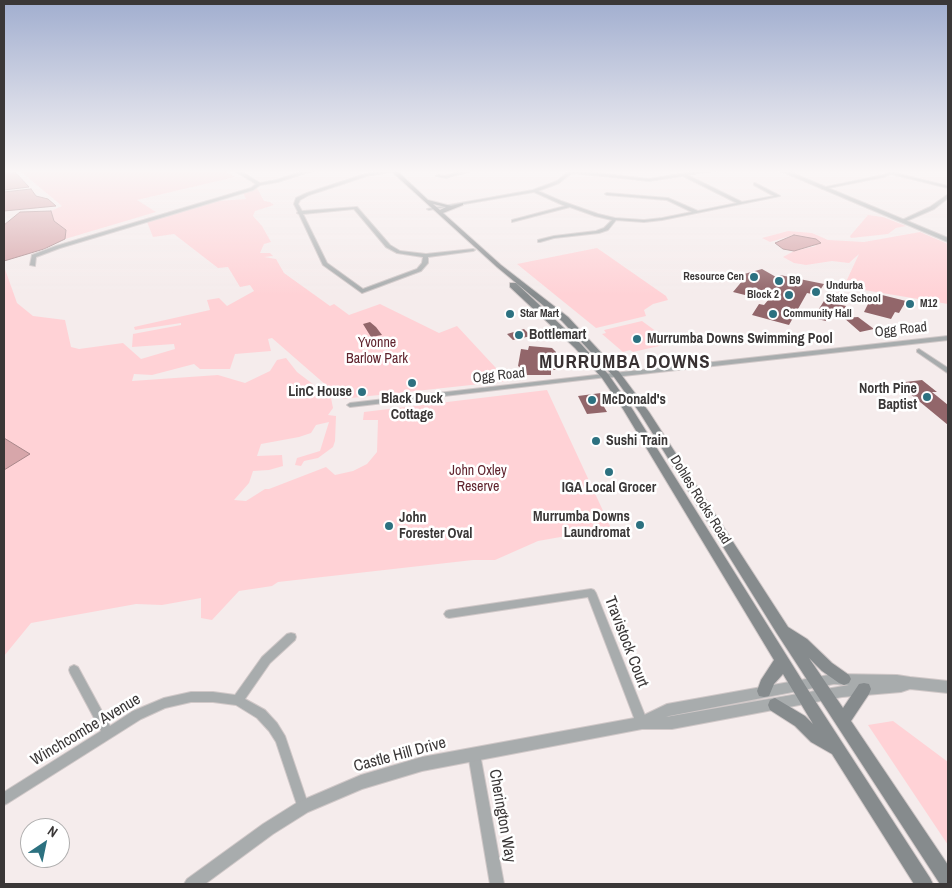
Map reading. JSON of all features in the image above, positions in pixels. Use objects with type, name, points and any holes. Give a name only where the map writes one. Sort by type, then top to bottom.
[{"type":"main road","name":"Dohles Rocks Road","points":[[435,211],[472,250],[558,325],[605,376],[637,424],[796,685],[924,884]]},
{"type":"main road","name":"Dohles Rocks Road","points":[[436,211],[565,319],[617,375],[654,428],[816,682],[948,880]]},
{"type":"main road","points":[[781,628],[802,643],[827,667],[844,679]]},
{"type":"main road","points":[[764,691],[768,680],[778,669],[782,661]]},
{"type":"main road","points":[[843,722],[864,689]]},
{"type":"main road","points":[[775,704],[800,720],[816,737],[837,748]]},
{"type":"street","points":[[33,266],[34,256],[178,211]]},
{"type":"street","points":[[312,211],[299,213],[325,264],[362,291],[419,270],[425,263],[426,256]]},
{"type":"street","points":[[357,211],[388,246],[399,252],[426,256],[472,250]]},
{"type":"street","points":[[514,221],[549,211]]},
{"type":"street","points":[[588,211],[615,219],[653,220],[697,212]]},
{"type":"street","points":[[879,211],[948,240]]},
{"type":"street","points":[[902,221],[924,211]]},
{"type":"street","points":[[540,241],[554,237],[597,232],[606,229],[615,219]]},
{"type":"street","name":"Ogg Road","points":[[350,405],[948,338]]},
{"type":"street","points":[[919,351],[948,371]]},
{"type":"street","name":"Travistock Court","points":[[449,614],[591,593],[642,723]]},
{"type":"street","points":[[238,700],[266,660],[291,637]]},
{"type":"street","points":[[74,670],[108,732]]},
{"type":"street","name":"Castle Hill Drive","points":[[642,723],[667,710],[816,682],[844,679],[897,680],[910,683]]},
{"type":"street","points":[[825,695],[901,686],[910,683],[948,687]]},
{"type":"street","name":"Castle Hill Drive","points":[[192,884],[268,829],[303,807],[354,785],[387,774],[422,764],[642,723],[672,724],[825,695]]},
{"type":"street","name":"Winchcombe Avenue","points":[[4,800],[108,732],[137,716],[164,703],[191,697],[213,697],[238,700],[261,714],[281,740],[303,807]]},
{"type":"street","name":"Cherington Way","points":[[474,754],[497,884]]},
{"type":"green space","points":[[51,211],[156,212],[65,239],[66,230],[54,221]]},
{"type":"green space","points":[[182,211],[255,211],[253,216],[262,226],[271,242],[264,244],[260,253],[270,253],[273,256],[264,257],[276,259],[284,273],[330,306],[334,304],[349,315],[380,304],[439,333],[457,326],[508,381],[342,399],[272,338],[268,339],[271,351],[235,354],[230,369],[200,369],[194,364],[152,375],[134,374],[132,381],[218,375],[245,383],[270,371],[277,360],[286,358],[297,372],[331,398],[333,408],[328,415],[336,416],[333,447],[318,458],[304,461],[301,466],[295,465],[297,458],[320,451],[329,422],[316,425],[311,433],[299,437],[261,444],[257,456],[282,455],[283,466],[269,470],[253,471],[249,483],[234,500],[246,501],[265,489],[326,467],[335,475],[353,471],[367,464],[377,452],[378,420],[363,420],[364,412],[547,390],[611,528],[538,541],[495,560],[473,560],[278,582],[272,586],[239,591],[212,620],[201,618],[201,598],[162,605],[136,604],[31,623],[4,656],[4,470],[30,454],[4,438],[4,270],[17,303],[33,316],[65,320],[71,347],[79,349],[123,343],[141,359],[175,349],[174,344],[132,347],[133,334],[181,325],[181,323],[135,330],[134,327],[210,310],[207,300],[219,298],[227,306],[254,291],[250,285],[240,287],[228,267],[218,268],[174,234],[153,237],[147,222]]},
{"type":"green space","points":[[868,215],[883,217],[906,226],[896,228],[888,234],[851,238],[850,236]]},
{"type":"green space","points":[[788,231],[812,233],[828,240],[864,242],[920,232],[948,244],[948,304],[858,289],[845,284],[859,254],[849,263],[832,261],[806,265],[794,263],[783,257],[794,251],[816,246],[794,235],[770,242],[762,238]]},
{"type":"green space","points":[[597,248],[666,296],[668,300],[653,304],[644,310],[646,316],[596,328],[517,264]]},
{"type":"green space","name":"Murrumba Downs Swimming Pool","points":[[642,321],[672,343],[633,352],[630,350],[623,352],[602,334],[606,333],[604,330]]},
{"type":"green space","points":[[893,721],[948,762],[948,845],[868,725]]},
{"type":"shaded area","points":[[51,211],[54,221],[66,230],[65,239],[44,249],[4,261],[4,225],[20,212]]},
{"type":"shaded area","points":[[794,235],[816,239],[821,243],[794,251],[783,249],[775,243]]},
{"type":"shaded area","points":[[4,438],[30,454],[4,470]]},
{"type":"building","points":[[762,269],[776,277],[780,275],[824,284],[817,295],[807,293],[789,325],[752,315],[759,304],[764,305],[774,293],[755,289],[752,292],[748,291],[745,295],[733,292],[743,280],[737,276]]},
{"type":"building","points":[[873,294],[906,301],[899,313],[895,312],[891,319],[864,312]]},
{"type":"building","points":[[824,301],[846,306],[841,315],[833,309],[826,321],[813,318]]},
{"type":"building","points":[[858,317],[874,329],[860,332],[844,318]]},
{"type":"building","points":[[370,322],[382,335],[371,337],[363,324]]},
{"type":"building","name":"Bottlemart","points":[[524,329],[531,336],[513,340],[507,334]]},
{"type":"building","points":[[529,346],[552,348],[556,352],[556,370],[551,370],[551,375],[527,375],[518,366],[521,349],[528,350]]},
{"type":"building","name":"North Pine Baptist","points":[[922,380],[937,392],[932,392],[948,405],[948,425],[897,383]]},
{"type":"building","name":"McDonald's","points":[[601,393],[607,405],[603,405],[607,412],[587,414],[578,396]]},
{"type":"place","name":"Resource Cen","points":[[754,277]]},
{"type":"place","name":"B9","points":[[779,281]]},
{"type":"place","name":"Undurba State School","points":[[816,292]]},
{"type":"place","name":"Block 2","points":[[789,295]]},
{"type":"place","name":"M12","points":[[910,304]]},
{"type":"place","name":"Star Mart","points":[[510,314]]},
{"type":"place","name":"Community Hall","points":[[773,314]]},
{"type":"place","name":"Bottlemart","points":[[519,335]]},
{"type":"place","name":"Murrumba Downs Swimming Pool","points":[[637,339]]},
{"type":"place","name":"Black Duck Cottage","points":[[412,383]]},
{"type":"place","name":"LinC House","points":[[362,392]]},
{"type":"place","name":"North Pine Baptist","points":[[927,397]]},
{"type":"place","name":"McDonald's","points":[[592,400]]},
{"type":"place","name":"Sushi Train","points":[[596,441]]},
{"type":"place","name":"IGA Local Grocer","points":[[609,472]]},
{"type":"place","name":"Murrumba Downs Laundromat","points":[[640,525]]},
{"type":"place","name":"John Forester Oval","points":[[389,526]]},
{"type":"district","name":"MURRUMBA DOWNS","points":[[625,363]]},
{"type":"park label","name":"Yvonne Barlow Park","points":[[377,352]]},
{"type":"park label","name":"John Oxley Reserve","points":[[478,480]]}]
